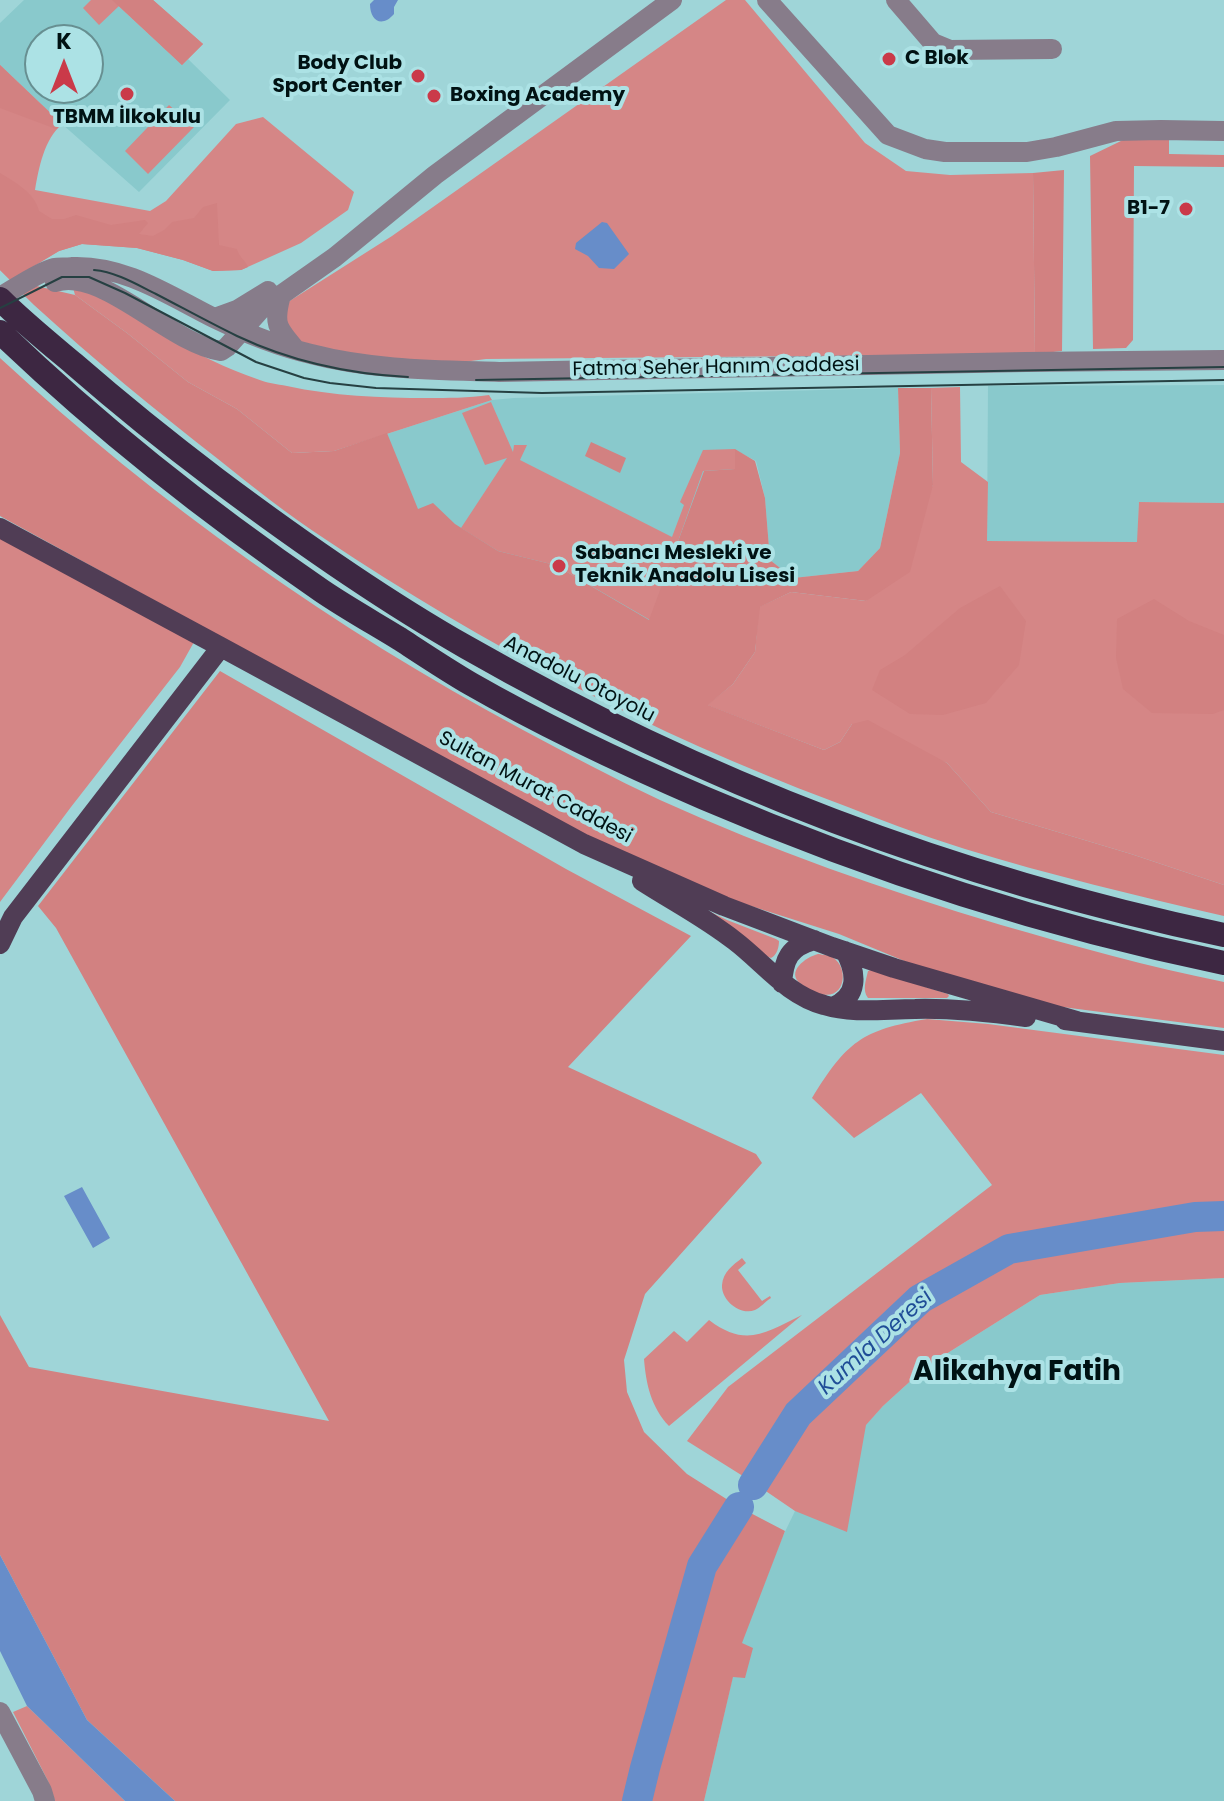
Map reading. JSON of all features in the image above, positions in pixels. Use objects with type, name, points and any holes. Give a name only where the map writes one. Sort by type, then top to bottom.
[{"type":"highway","name":"Anadolu Otoyolu","points":[[2,310],[172,446],[307,547],[463,646],[559,699],[734,781],[879,837],[1067,898],[1224,935]]},
{"type":"highway","points":[[2,310],[47,377],[114,435],[325,593],[470,684],[577,740],[773,828],[944,890],[1046,921],[1137,945],[1224,963]]},
{"type":"main road","name":"Sultan Murat Caddesi","points":[[0,528],[584,844],[724,906],[814,940],[894,968],[1077,1021]]},
{"type":"main road","points":[[0,944],[13,917],[221,647]]},
{"type":"main road","points":[[584,844],[716,927],[782,983],[801,996],[823,1005],[848,1010],[949,1010],[1077,1021],[1224,1041]]},
{"type":"main road","points":[[782,983],[786,960],[792,950],[814,940]]},
{"type":"main road","points":[[833,1007],[843,1003],[852,990],[852,963],[845,951]]},
{"type":"street","points":[[2,310],[50,284],[74,279],[109,293],[204,347],[221,351],[261,309],[335,257],[435,175],[672,0]]},
{"type":"street","points":[[767,0],[888,135],[915,146],[945,152],[1027,152],[1116,131],[1224,131]]},
{"type":"street","points":[[896,0],[933,43],[950,50],[1052,49]]},
{"type":"street","points":[[215,318],[237,310],[328,252],[354,241]]},
{"type":"street","name":"Fatma Seher Hanım Caddesi","points":[[2,310],[52,268],[90,266],[124,273],[241,330],[296,350],[333,359],[396,367],[499,372],[1224,360]]},
{"type":"street","points":[[281,295],[277,322],[296,350]]},
{"type":"street","points":[[0,1712],[45,1801]]},
{"type":"shaded area","name":"TBMM İlkokulu","points":[[24,0],[112,0],[182,65],[188,59],[230,100],[139,192],[41,104],[104,104],[104,24],[24,24],[24,88],[0,65],[0,23]]},
{"type":"shaded area","points":[[91,0],[153,0],[203,44],[182,65],[119,6],[100,24],[83,8]]},
{"type":"shaded area","points":[[112,0],[153,0],[203,44],[182,65]]},
{"type":"shaded area","points":[[726,0],[745,0],[865,143],[906,171],[950,175],[1033,173],[1035,354],[486,359],[419,368],[296,350],[277,309],[392,236]]},
{"type":"shaded area","points":[[0,65],[24,88],[24,104],[41,104],[62,124],[47,146],[35,190],[150,211],[166,201],[236,124],[263,117],[354,192],[348,210],[301,243],[241,270],[213,271],[137,248],[82,244],[59,251],[10,280],[0,270]]},
{"type":"shaded area","points":[[0,65],[24,88],[24,104],[41,104],[62,124],[56,129],[0,108]]},
{"type":"shaded area","points":[[169,105],[194,127],[148,174],[125,151]]},
{"type":"shaded area","points":[[1169,138],[1169,154],[1224,155],[1224,167],[1134,166],[1133,340],[1126,348],[1093,349],[1090,156],[1123,140]]},
{"type":"shaded area","points":[[1064,170],[1062,351],[1035,354],[1033,173]]},
{"type":"shaded area","points":[[0,173],[24,189],[39,211],[52,219],[76,215],[111,225],[145,220],[148,223],[139,234],[153,236],[172,222],[194,218],[203,207],[217,203],[219,245],[237,249],[248,267],[241,270],[213,271],[137,248],[82,244],[59,251],[11,280],[75,295],[188,382],[237,409],[292,453],[334,451],[387,433],[418,509],[433,503],[455,524],[498,551],[555,565],[649,620],[704,471],[735,469],[735,449],[755,461],[765,498],[770,560],[793,578],[858,571],[880,548],[900,453],[898,388],[931,388],[933,485],[910,572],[866,601],[791,592],[760,607],[755,652],[733,684],[708,705],[824,750],[840,742],[852,724],[868,720],[947,763],[991,812],[1224,885],[1224,916],[997,859],[931,838],[765,775],[571,685],[385,578],[298,520],[171,422],[79,345],[0,270]]},
{"type":"shaded area","points":[[72,284],[84,286],[212,360],[264,382],[357,396],[443,398],[489,395],[492,400],[334,451],[292,453],[237,409],[188,382],[75,295]]},
{"type":"shaded area","points":[[0,358],[122,463],[250,560],[383,649],[523,730],[660,800],[828,868],[1001,925],[1224,982],[1224,1028],[1047,1005],[914,965],[839,934],[713,894],[588,838],[0,516]]},
{"type":"shaded area","points":[[1224,385],[1224,503],[1139,502],[1138,542],[987,541],[988,386]]},
{"type":"shaded area","points":[[960,387],[961,462],[988,482],[987,541],[1137,542],[1139,502],[1224,503],[1224,885],[991,812],[947,763],[852,724],[840,742],[824,750],[707,705],[733,684],[755,652],[759,607],[791,592],[866,601],[933,485],[931,388]]},
{"type":"shaded area","name":"Sabancı Mesleki ve Teknik Anadolu Lisesi","points":[[898,388],[900,453],[880,548],[858,571],[793,578],[770,560],[765,498],[756,461],[735,450],[735,469],[632,668],[334,451],[492,400]]},
{"type":"shaded area","points":[[491,402],[513,452],[514,445],[527,445],[520,460],[672,537],[684,505],[680,502],[703,450],[735,449],[735,469],[703,471],[650,620],[555,565],[498,551],[461,528],[507,458],[485,465],[462,413]]},
{"type":"shaded area","points":[[591,442],[626,458],[620,473],[585,456]]},
{"type":"shaded area","points":[[0,537],[194,642],[180,667],[0,902]]},
{"type":"shaded area","points":[[1000,586],[1026,621],[1019,665],[986,703],[943,715],[910,714],[872,690],[880,670],[905,655],[960,608]]},
{"type":"shaded area","points":[[1154,599],[1189,621],[1224,635],[1224,710],[1213,714],[1152,713],[1123,689],[1116,658],[1117,619]]},
{"type":"shaded area","points":[[220,671],[566,869],[691,936],[568,1067],[756,1154],[762,1163],[645,1294],[624,1360],[627,1392],[644,1432],[687,1474],[785,1531],[742,1643],[753,1648],[745,1678],[733,1677],[704,1801],[175,1801],[87,1720],[0,1555],[0,1315],[29,1367],[329,1421],[56,928],[38,906]]},
{"type":"shaded area","points":[[661,888],[727,920],[776,939],[779,941],[776,953],[771,958],[766,956]]},
{"type":"shaded area","points":[[818,954],[830,956],[842,969],[841,986],[828,995],[816,993],[801,984],[795,975],[799,966]]},
{"type":"shaded area","points":[[868,971],[949,996],[868,998],[865,985]]},
{"type":"shaded area","points":[[927,1019],[1224,1055],[1224,1278],[1120,1283],[1040,1295],[927,1366],[866,1425],[847,1532],[795,1511],[687,1441],[728,1387],[992,1185],[921,1093],[854,1138],[812,1098],[835,1064],[858,1042],[886,1028]]},
{"type":"shaded area","points":[[742,1258],[746,1263],[738,1270],[762,1301],[771,1298],[749,1311],[732,1305],[722,1285],[726,1273]]},
{"type":"shaded area","points":[[1224,1278],[1224,1801],[704,1801],[733,1676],[752,1648],[741,1643],[782,1538],[814,1481],[883,1406],[927,1366],[1040,1295],[1120,1283]]},
{"type":"shaded area","points":[[802,1315],[669,1426],[663,1419],[650,1395],[644,1359],[674,1331],[687,1342],[709,1320],[734,1334],[756,1335]]},
{"type":"shaded area","points":[[27,1706],[125,1801],[55,1801],[13,1712]]},
{"type":"water","points":[[374,0],[398,0],[394,14],[385,21],[378,21],[371,10],[370,4]]},
{"type":"water","points":[[602,222],[607,223],[629,254],[614,269],[599,268],[588,256],[575,249],[576,243]]},
{"type":"water","points":[[82,1187],[110,1238],[93,1248],[64,1196]]},
{"type":"water","points":[[0,1555],[87,1720],[175,1801],[125,1801],[27,1706],[0,1651]]},
{"type":"waterway","name":"Kumla Deresi","points":[[753,1485],[798,1414],[920,1299],[1009,1249],[1195,1217],[1224,1216]]},
{"type":"waterway","name":"Kumla Deresi","points":[[637,1801],[702,1566],[739,1507]]},
{"type":"tram line","points":[[94,270],[126,279],[237,336],[278,353],[342,370],[408,377]]},
{"type":"tram line","points":[[0,308],[62,277],[89,277],[256,362],[304,378],[376,388],[542,393],[1224,380]]},
{"type":"tram line","points":[[476,380],[1224,367]]},
{"type":"place","name":"C Blok","points":[[889,59]]},
{"type":"place","name":"Body Club Sport Center","points":[[418,76]]},
{"type":"place","name":"TBMM İlkokulu","points":[[127,94]]},
{"type":"place","name":"Boxing Academy","points":[[434,96]]},
{"type":"place","name":"B1-7","points":[[1186,209]]},
{"type":"place","name":"Sabancı Mesleki ve Teknik Anadolu Lisesi","points":[[559,566]]},
{"type":"district","name":"Alikahya Fatih","points":[[1017,1373]]}]
